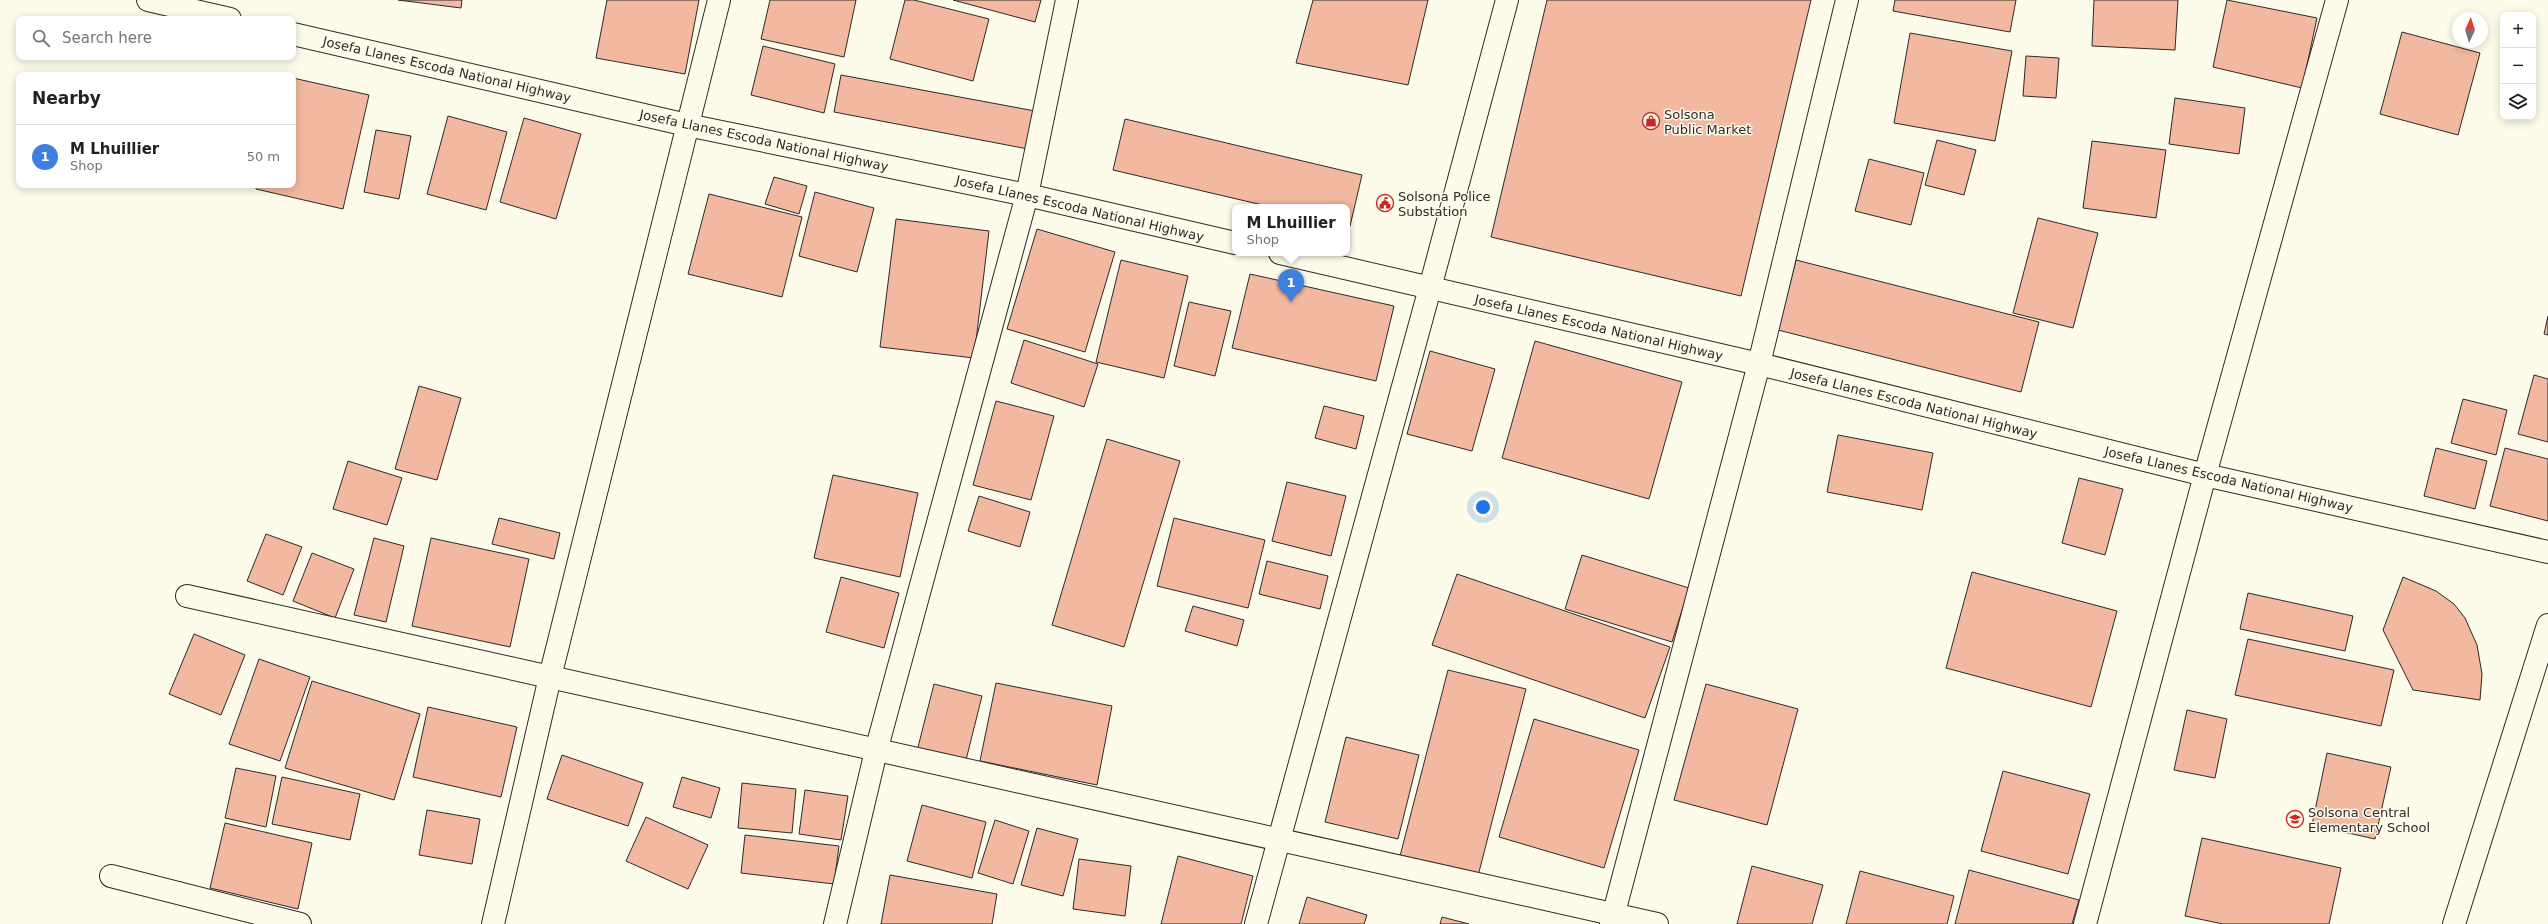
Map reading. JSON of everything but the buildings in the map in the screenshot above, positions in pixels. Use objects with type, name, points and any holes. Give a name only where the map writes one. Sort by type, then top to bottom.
[{"type":"street","points":[[148,0],[217,16]]},
{"type":"street","points":[[493,924],[550,678],[719,0]]},
{"type":"street","points":[[836,924],[876,751],[1027,195],[1067,0]]},
{"type":"street","points":[[1256,924],[1278,838],[1430,288],[1507,0]]},
{"type":"street","points":[[1612,919],[1759,364],[1847,0]]},
{"type":"street","points":[[2085,924],[2205,475],[2337,0]]},
{"type":"street","name":"Josefa Llanes Escoda National Highway","points":[[296,35],[687,125],[1027,195],[1232,242]]},
{"type":"street","name":"Josefa Llanes Escoda National Highway","points":[[1293,256],[1759,364],[2205,475],[2548,552]]},
{"type":"street","points":[[187,596],[876,751],[1278,838],[1612,919],[1657,924]]},
{"type":"street","points":[[2454,924],[2548,625]]},
{"type":"street","points":[[111,876],[300,924]]},
{"type":"place","name":"Solsona Public Market","points":[[1651,121]]},
{"type":"place","name":"Solsona Police Substation","points":[[1385,203]]},
{"type":"place","name":"M Lhuillier","points":[[1291,302]]},
{"type":"place","name":"Solsona Central Elementary School","points":[[2295,819]]}]
